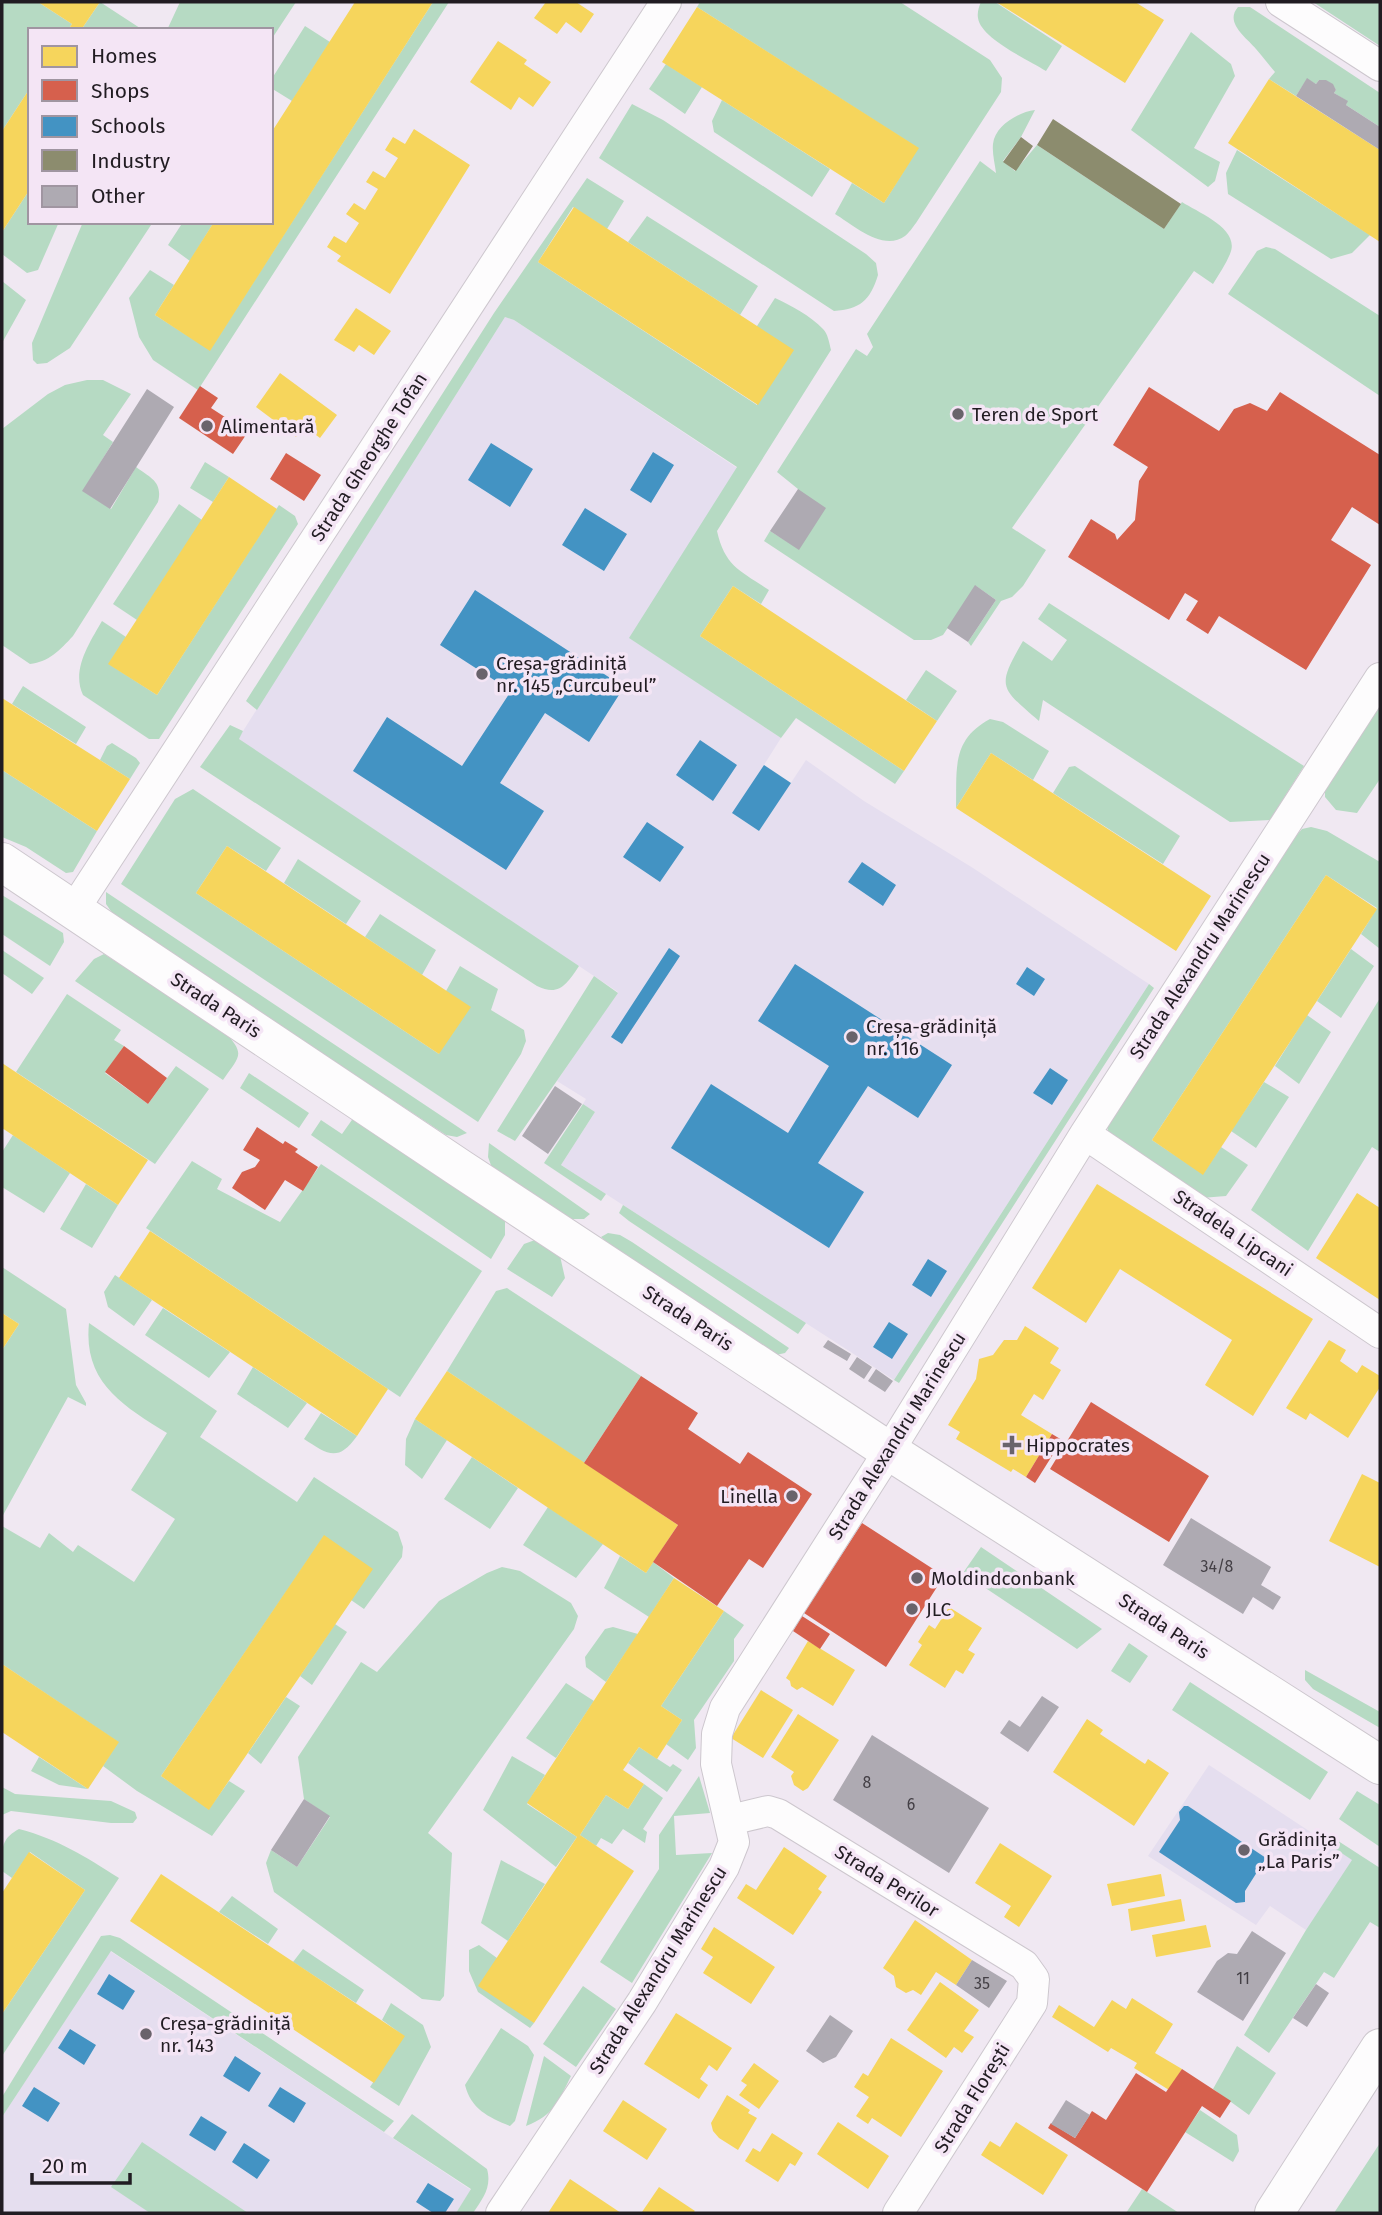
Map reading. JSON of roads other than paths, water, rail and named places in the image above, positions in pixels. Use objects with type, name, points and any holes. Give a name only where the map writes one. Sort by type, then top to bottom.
[{"type":"street","name":"Strada Gheorghe Tofan","points":[[73,911],[666,2]]},
{"type":"street","points":[[1281,2],[1380,66]]},
{"type":"street","name":"Strada Alexandru Marinescu","points":[[501,2213],[642,2002],[724,1867],[734,1842],[716,1764],[717,1734],[725,1708],[889,1451],[1085,1134],[1380,678]]},
{"type":"street","name":"Strada Paris","points":[[2,862],[889,1451],[1380,1765]]},
{"type":"street","name":"Stradela Lipcani","points":[[1085,1134],[1380,1333]]},
{"type":"street","name":"Strada Perilor","points":[[730,1820],[768,1811],[778,1814],[1024,1965],[1034,1979]]},
{"type":"street","name":"Strada Florești","points":[[898,2213],[1032,2004],[1034,1979]]},
{"type":"street","points":[[1274,2213],[1380,2048]]},
{"type":"place","name":"Teren de Sport","points":[[958,414]]},
{"type":"place","name":"Alimentară","points":[[207,426]]},
{"type":"place","name":"Creșa-grădiniță nr. 145 „Curcubeul”","points":[[482,674]]},
{"type":"place","name":"Creșa-grădiniță nr. 116","points":[[852,1037]]},
{"type":"place","name":"Hippocrates","points":[[1012,1445]]},
{"type":"place","name":"Linella","points":[[792,1496]]},
{"type":"place","name":"Moldindconbank","points":[[917,1578]]},
{"type":"place","name":"JLC","points":[[912,1609]]},
{"type":"place","name":"Grădinița „La Paris”","points":[[1244,1850]]},
{"type":"place","name":"Creșa-grădiniță nr. 143","points":[[146,2034]]}]
